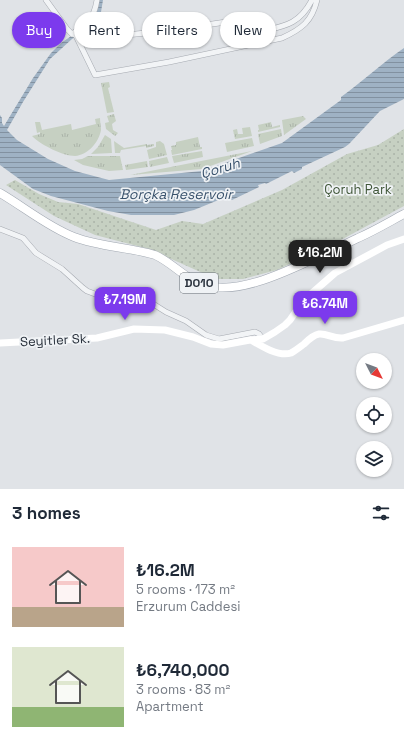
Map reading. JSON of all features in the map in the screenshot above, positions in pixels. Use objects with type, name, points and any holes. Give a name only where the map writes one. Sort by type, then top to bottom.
[{"type":"main road","name":"D010","points":[[0,193],[68,234],[86,241],[155,255],[199,284],[222,288],[260,281],[270,277],[359,238],[404,214]]},
{"type":"street","points":[[46,0],[65,27],[74,35]]},
{"type":"street","points":[[94,12],[97,0]]},
{"type":"street","points":[[134,34],[226,22],[232,25],[238,35],[244,36],[291,23],[304,14],[312,0]]},
{"type":"street","points":[[82,48],[91,64],[95,75],[169,62],[282,38],[298,30],[308,21],[313,13],[316,0]]},
{"type":"street","points":[[0,229],[23,238],[36,253],[58,266],[83,288],[103,295],[130,293],[140,295],[166,312],[186,321],[206,335],[219,339],[255,332],[263,338],[275,332],[290,320],[303,301],[335,273],[387,245],[404,239]]},
{"type":"street","points":[[250,340],[267,349],[282,354],[291,353],[314,336],[320,334],[325,334],[332,338],[338,339],[404,320]]},
{"type":"street","name":"Seyitler Sk.","points":[[0,343],[97,338],[134,329],[165,330],[193,337],[211,344],[223,345],[263,338]]},
{"type":"green space","points":[[109,82],[110,87],[108,88],[114,112],[107,113],[101,83]]},
{"type":"green space","points":[[114,114],[116,121],[112,124],[113,130],[118,133],[115,136],[106,129],[105,123],[109,122],[107,116]]},
{"type":"green space","points":[[303,116],[306,119],[284,135],[282,120]]},
{"type":"green space","points":[[100,118],[101,130],[98,139],[92,147],[80,155],[70,156],[58,152],[41,143],[32,136],[40,134],[40,132],[37,133],[35,122],[40,122],[42,130],[71,124],[72,130],[96,124],[95,119]]},
{"type":"green space","points":[[271,122],[272,127],[280,125],[280,127],[258,132],[258,125]]},
{"type":"green space","points":[[250,127],[252,136],[235,139],[233,130],[237,129],[238,134],[243,134],[242,128]]},
{"type":"green space","points":[[281,129],[282,136],[260,144],[258,134]]},
{"type":"green space","name":"Çoruh Park","points":[[404,129],[404,206],[339,241],[277,270],[243,279],[216,279],[149,249],[95,235],[54,216],[6,185],[15,180],[39,194],[58,202],[78,204],[156,230],[182,221],[203,224],[282,190],[347,154],[378,145]]},
{"type":"green space","points":[[105,135],[111,139],[112,153],[91,154],[98,147]]},
{"type":"green space","points":[[198,137],[200,147],[202,147],[202,149],[172,155],[171,146],[176,145],[176,142]]},
{"type":"green space","points":[[252,138],[254,146],[227,152],[225,143]]},
{"type":"green space","points":[[114,141],[124,148],[147,144],[154,144],[154,146],[121,150],[120,153],[115,153]]},
{"type":"green space","points":[[160,141],[164,144],[167,155],[149,159],[147,150],[156,147],[156,142]]},
{"type":"green space","points":[[202,151],[203,157],[174,163],[172,156]]},
{"type":"green space","points":[[252,151],[202,169],[130,175]]},
{"type":"green space","points":[[88,156],[120,156],[123,170],[109,171],[83,165],[74,160],[82,159]]},
{"type":"green space","points":[[167,157],[169,163],[150,167],[149,161]]},
{"type":"green space","points":[[147,161],[148,167],[126,170],[125,165]]},
{"type":"water","name":"Borçka Reservoir","points":[[99,0],[103,0],[101,12],[97,12]]},
{"type":"water","name":"Borçka Reservoir","points":[[74,34],[74,38],[66,44],[66,40]]},
{"type":"water","name":"Borçka Reservoir","points":[[56,48],[62,48],[50,59],[7,130],[17,140],[48,159],[75,171],[109,180],[202,171],[282,143],[341,100],[341,97],[404,48],[404,99],[380,111],[345,147],[302,167],[302,169],[294,173],[292,171],[266,184],[258,185],[259,187],[232,200],[221,199],[194,210],[174,215],[131,215],[108,211],[51,196],[33,189],[0,165],[0,115],[4,126],[33,78]]},
{"type":"water label","name":"Çoruh","points":[[220,168]]}]
